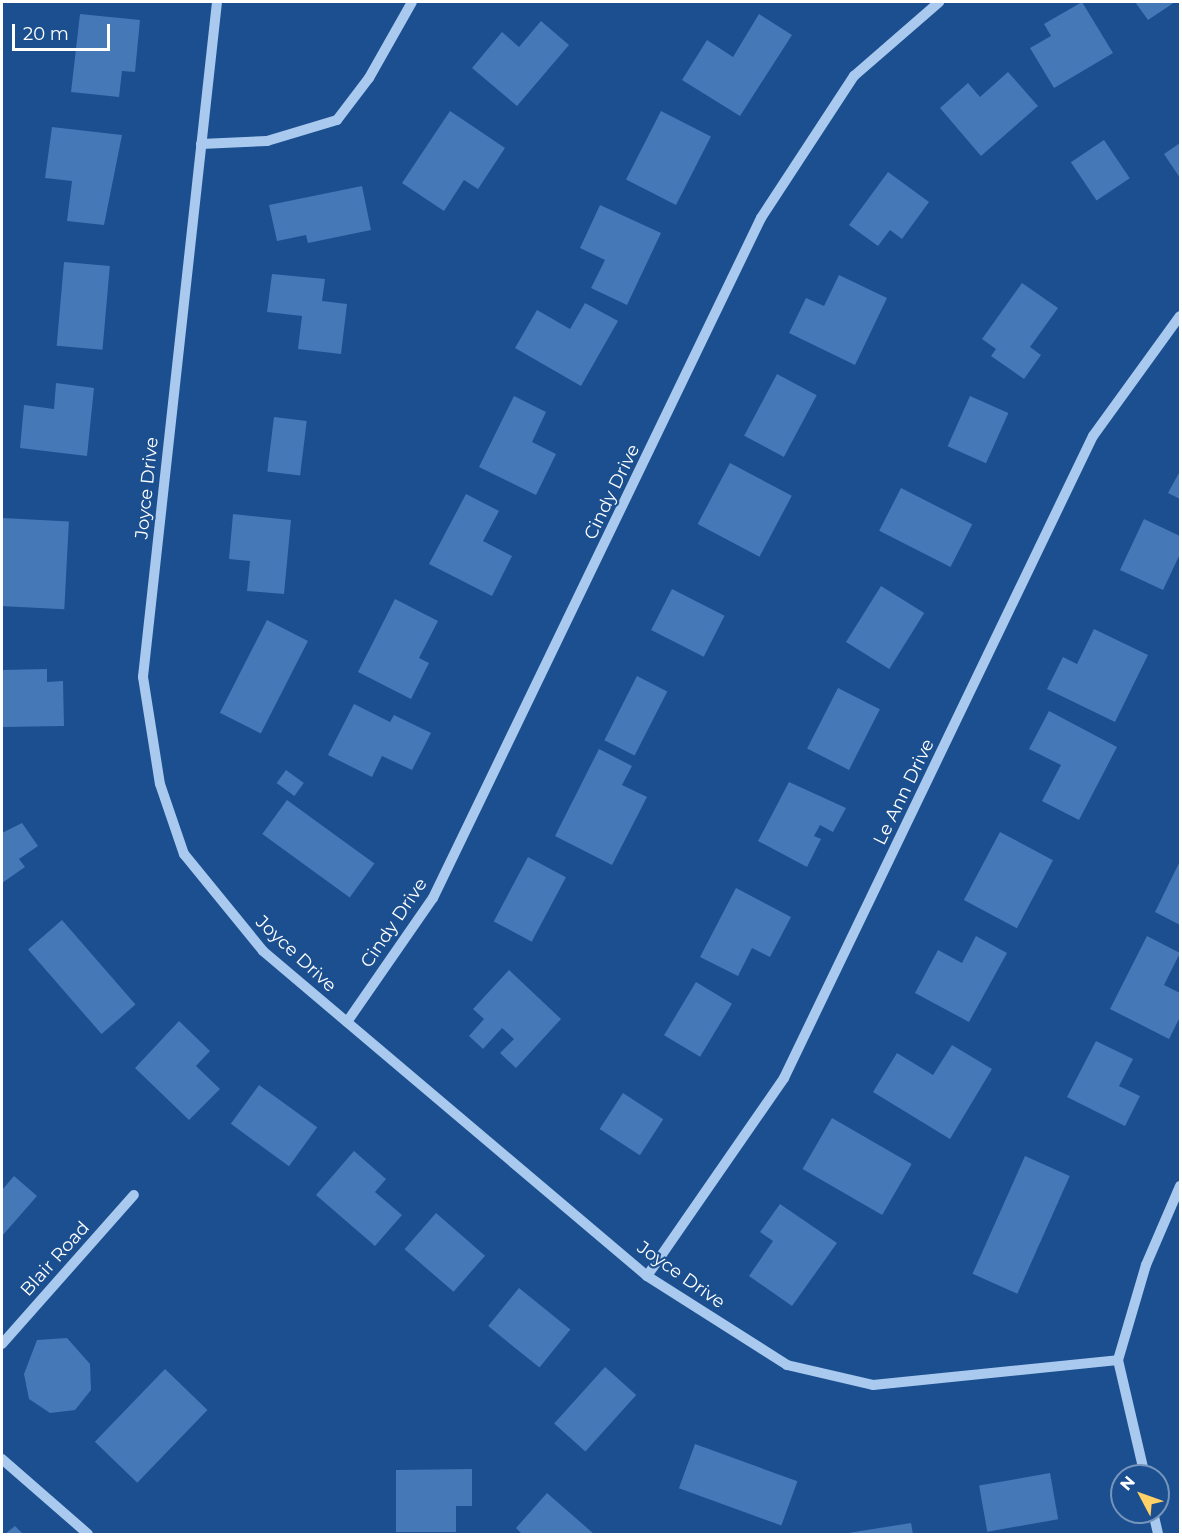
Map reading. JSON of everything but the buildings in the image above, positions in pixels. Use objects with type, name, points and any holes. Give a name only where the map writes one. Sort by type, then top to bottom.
[{"type":"street","name":"Joyce Drive","points":[[217,2],[143,677],[158,773],[184,854],[263,951],[647,1276],[787,1365],[873,1385],[1118,1360]]},
{"type":"street","points":[[201,144],[267,141],[337,120],[369,78],[412,2]]},
{"type":"street","name":"Cindy Drive","points":[[347,1022],[433,898],[761,218],[854,76],[939,2]]},
{"type":"street","name":"Le Ann Drive","points":[[647,1276],[784,1078],[1093,436],[1180,316]]},
{"type":"street","points":[[1142,1464],[1118,1360],[1146,1265],[1180,1186]]},
{"type":"street","name":"Blair Road","points":[[2,1344],[134,1195]]},
{"type":"street","points":[[2,1459],[88,1534]]}]
